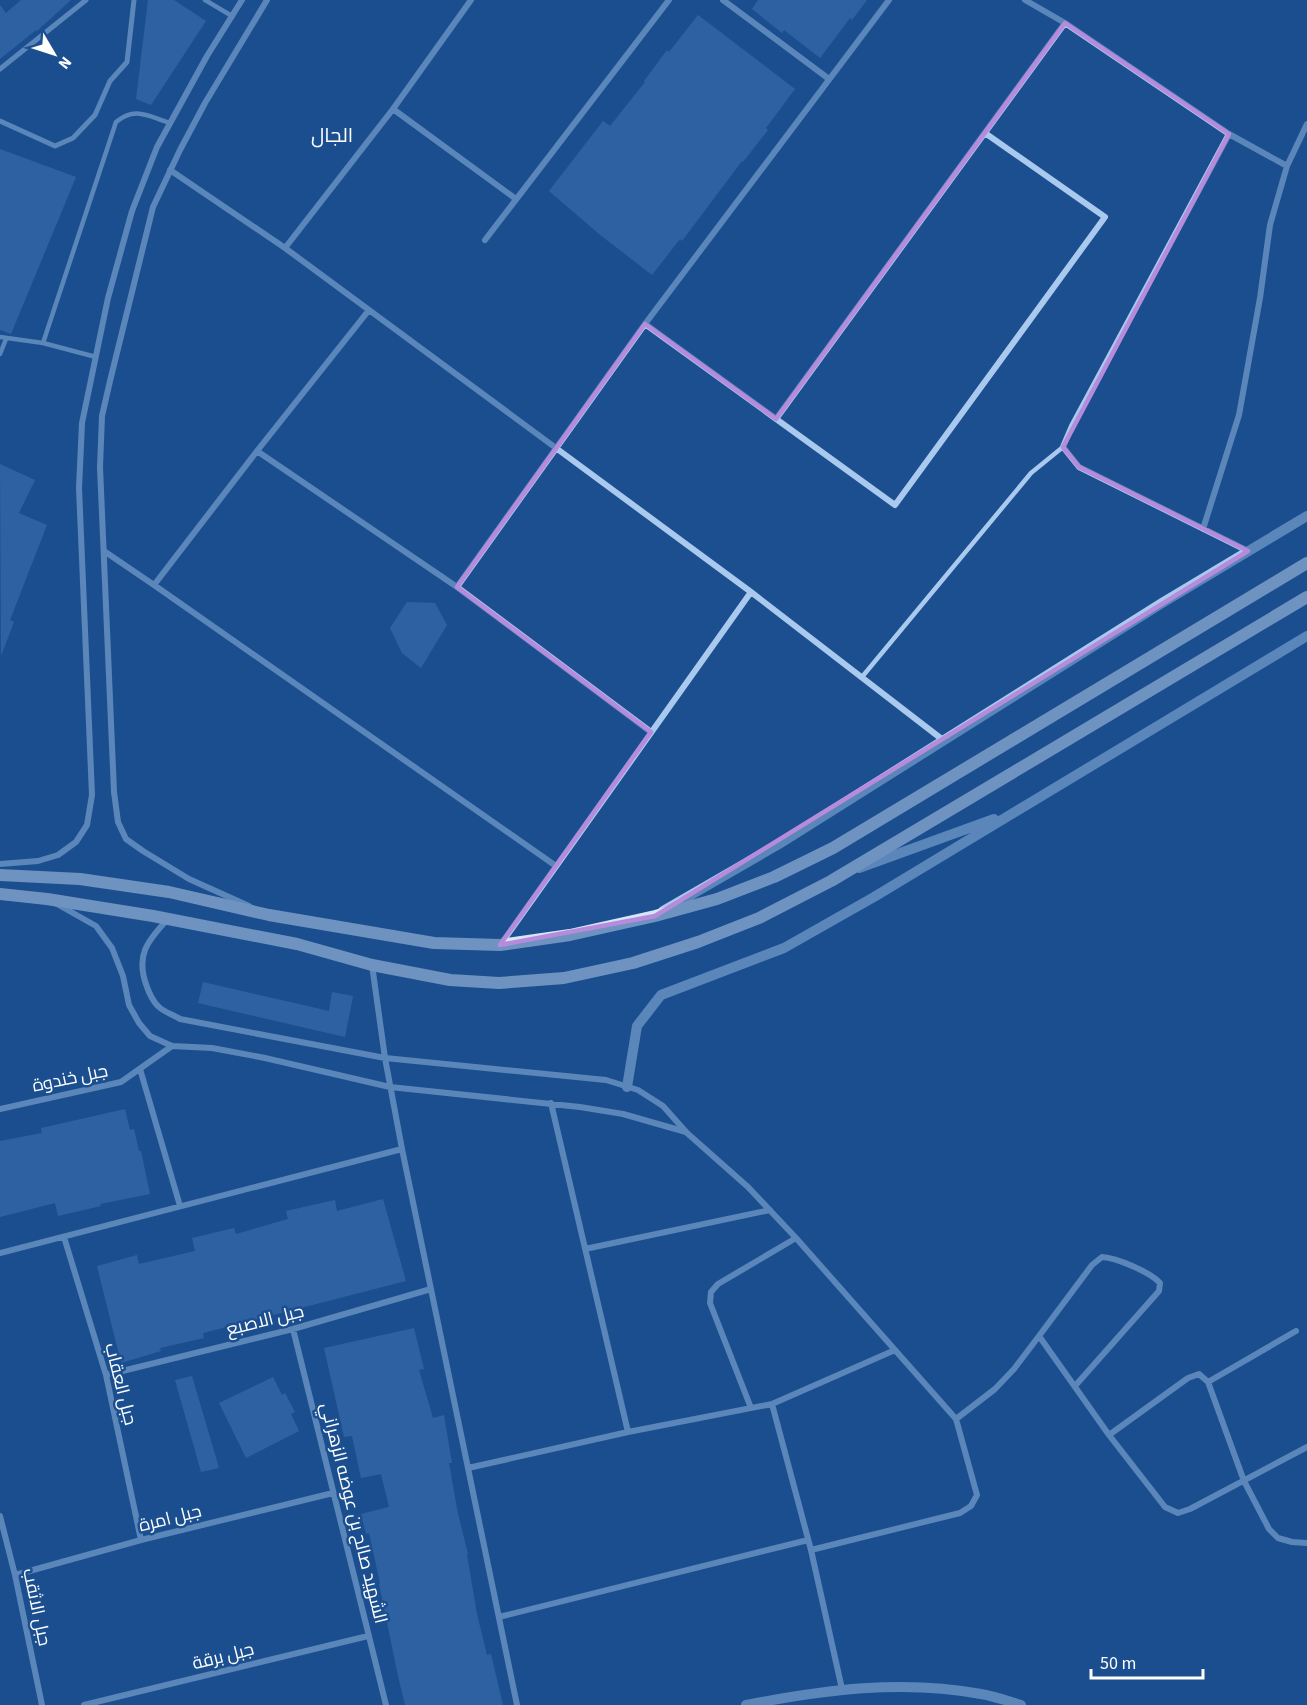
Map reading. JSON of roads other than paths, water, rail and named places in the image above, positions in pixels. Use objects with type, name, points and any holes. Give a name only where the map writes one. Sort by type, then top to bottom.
[{"type":"main road","points":[[0,875],[80,879],[169,891],[269,915],[434,943],[500,945],[570,935],[655,916],[717,899],[774,877],[833,848],[1307,563]]},
{"type":"main road","points":[[0,894],[47,898],[168,919],[297,944],[372,965],[450,980],[499,984],[564,978],[633,963],[698,942],[759,918],[842,874],[1307,597]]},
{"type":"street","points":[[0,69],[86,0]]},
{"type":"street","points":[[0,121],[55,146],[73,138],[95,115],[110,81],[127,62],[134,0]]},
{"type":"street","points":[[0,864],[38,861],[58,855],[76,842],[87,825],[92,795],[79,488],[82,423],[108,298],[132,211],[157,147],[207,56],[242,0]]},
{"type":"street","points":[[267,0],[205,103],[153,207],[102,416],[100,467],[114,792],[118,822],[126,839],[189,879],[269,915]]},
{"type":"street","points":[[285,248],[393,109],[471,0]]},
{"type":"street","points":[[485,240],[669,0]]},
{"type":"street","points":[[723,0],[829,79]]},
{"type":"street","points":[[457,587],[645,324],[889,0]]},
{"type":"street","points":[[1025,0],[1065,23],[1230,134],[1287,166]]},
{"type":"street","points":[[776,418],[1065,23]]},
{"type":"street","points":[[393,109],[516,199]]},
{"type":"street","points":[[1203,529],[1239,415],[1260,298],[1269,225],[1287,166],[1307,124]]},
{"type":"street","points":[[645,324],[895,505],[1104,217],[985,133]]},
{"type":"street","points":[[1230,134],[1063,447],[1079,467],[1248,550]]},
{"type":"street","points":[[170,170],[285,248],[750,592],[943,740]]},
{"type":"street","points":[[154,585],[369,310]]},
{"type":"street","points":[[257,451],[457,587],[651,732]]},
{"type":"street","points":[[655,916],[779,844],[1162,603],[1307,516]]},
{"type":"street","points":[[104,551],[556,866]]},
{"type":"street","points":[[500,945],[750,592]]},
{"type":"street","points":[[627,1087],[637,1026],[661,995],[784,948],[874,897],[1307,636]]},
{"type":"street","points":[[842,874],[1015,812]]},
{"type":"street","points":[[47,898],[96,926],[112,948],[123,976],[129,1005],[139,1023],[150,1036],[172,1046],[212,1048],[390,1087],[623,1114],[687,1132]]},
{"type":"street","points":[[168,919],[147,942],[142,956],[142,974],[159,1007],[180,1019],[385,1058],[606,1080],[638,1090],[663,1106],[687,1132],[748,1187],[956,1419],[977,1495],[971,1506],[960,1514],[811,1550]]},
{"type":"street","points":[[372,965],[385,1058],[402,1149],[517,1705]]},
{"type":"street","name":"جبل خندوة","points":[[0,1109],[121,1082],[172,1046]]},
{"type":"street","points":[[140,1069],[180,1206]]},
{"type":"street","points":[[551,1104],[628,1432]]},
{"type":"street","points":[[0,1253],[402,1149]]},
{"type":"street","points":[[585,1249],[770,1210]]},
{"type":"street","name":"جبل العقاب","points":[[64,1237],[106,1375],[141,1540]]},
{"type":"street","points":[[751,1408],[710,1303],[711,1292],[717,1284],[796,1238]]},
{"type":"street","points":[[956,1419],[995,1389],[1014,1369],[1092,1265],[1102,1257],[1110,1257],[1155,1277],[1160,1283],[1159,1291],[1075,1386]]},
{"type":"street","name":"جبل الاصبع","points":[[106,1375],[293,1329],[431,1289]]},
{"type":"street","name":"الشهيد صالح بن عوضه الزهراني","points":[[293,1329],[386,1705]]},
{"type":"street","points":[[1208,1382],[1296,1331]]},
{"type":"street","points":[[1039,1336],[1109,1435],[1165,1507],[1178,1513],[1190,1509],[1307,1447]]},
{"type":"street","points":[[468,1468],[628,1432],[772,1404],[895,1350]]},
{"type":"street","points":[[1109,1435],[1188,1378],[1199,1374],[1208,1382],[1244,1481],[1269,1529],[1278,1538],[1307,1543]]},
{"type":"street","points":[[772,1404],[811,1550],[842,1689]]},
{"type":"street","name":"جبل امرة","points":[[15,1575],[141,1540],[333,1493]]},
{"type":"street","name":"جبل الاثقب","points":[[0,1516],[15,1575],[42,1705]]},
{"type":"street","points":[[499,1617],[808,1540]]},
{"type":"street","name":"جبل برقة","points":[[84,1705],[368,1636]]},
{"type":"street","points":[[746,1705],[842,1689],[898,1686],[981,1694],[1021,1705]]},
{"type":"lane","points":[[205,0],[232,16]]},
{"type":"lane","points":[[43,343],[116,122],[125,114],[136,112],[170,123]]},
{"type":"lane","points":[[0,337],[43,343],[96,357]]},
{"type":"lane","points":[[0,354],[6,339]]},
{"type":"lane","points":[[862,677],[1031,473],[1063,447]]},
{"type":"district","name":"الجال","points":[[332,135]]}]
